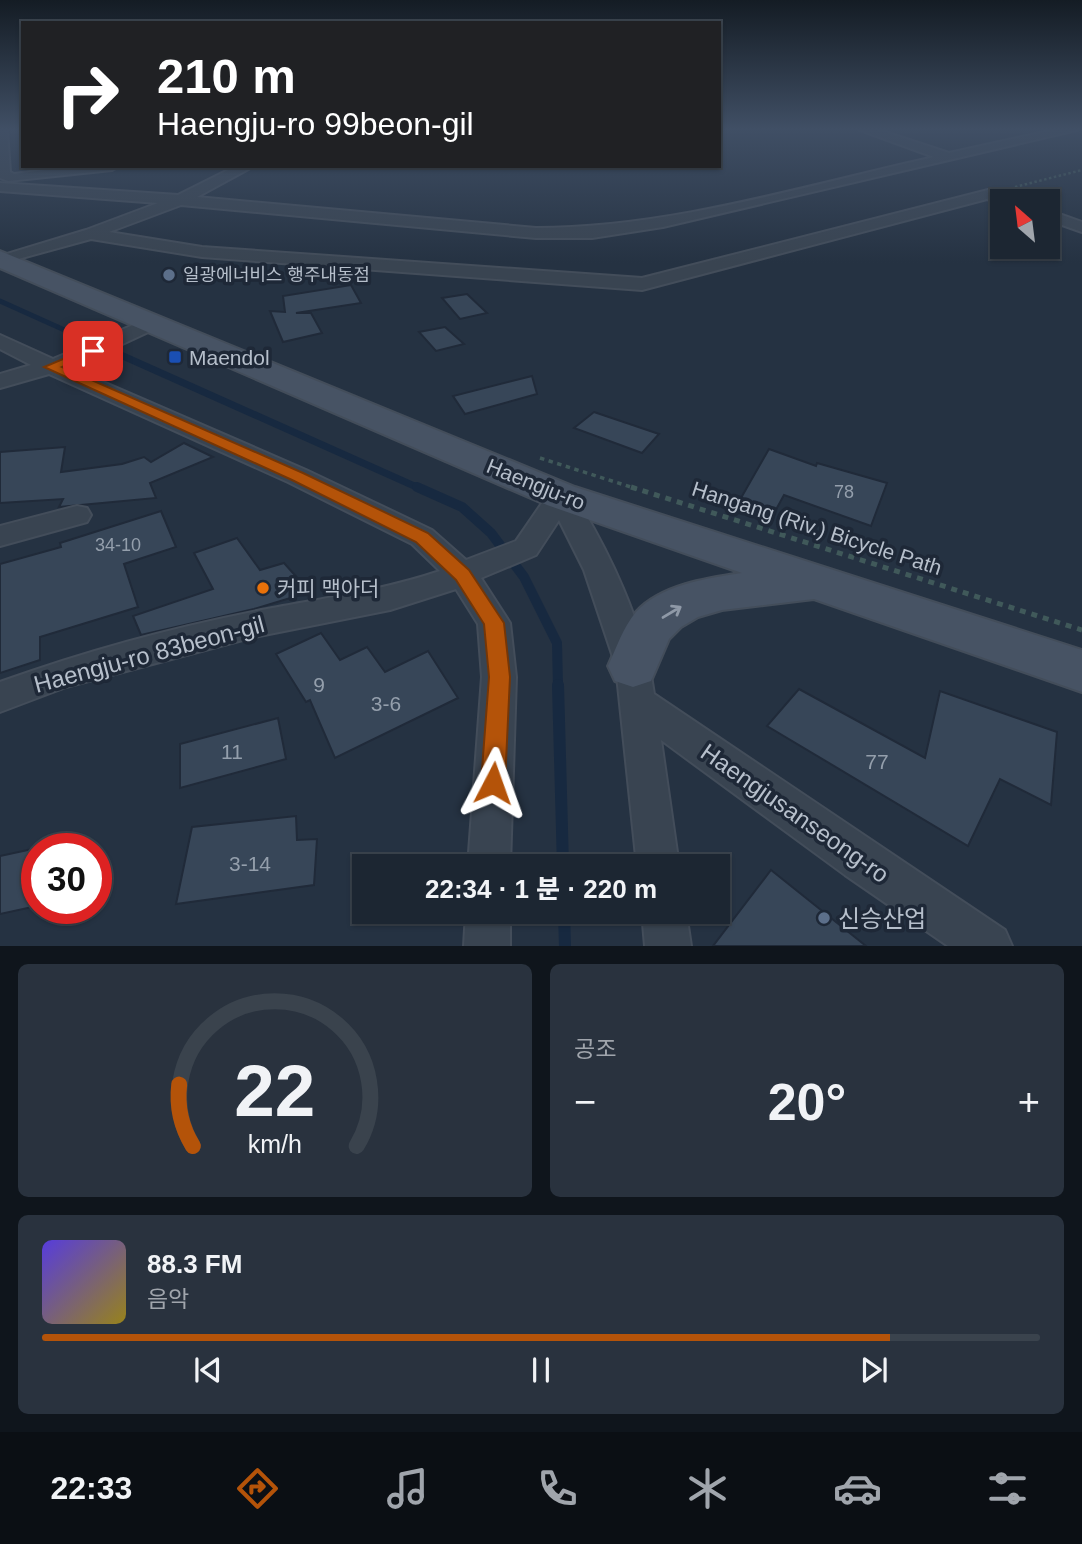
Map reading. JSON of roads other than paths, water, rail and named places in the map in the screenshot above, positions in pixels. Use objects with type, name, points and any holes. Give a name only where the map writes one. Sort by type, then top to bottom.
[{"type":"main road","name":"Haengju-ro","points":[[2,260],[141,328],[561,496],[1082,671]]},
{"type":"main road","points":[[635,684],[653,625],[674,609],[730,592],[819,583]]},
{"type":"street","points":[[3,174],[13,178],[45,174]]},
{"type":"street","points":[[90,234],[180,200],[231,174]]},
{"type":"street","points":[[0,187],[180,200],[537,233],[592,233],[663,222],[878,174]]},
{"type":"street","name":"Haengju-ro","points":[[2,260],[90,234],[202,252],[642,284],[990,195]]},
{"type":"street","points":[[1060,219],[1082,227]]},
{"type":"street","points":[[0,381],[62,364],[141,328]]},
{"type":"street","points":[[0,341],[62,364],[422,537],[463,575],[494,623],[499,677],[490,854]]},
{"type":"street","points":[[561,496],[599,570],[635,684],[656,854]]},
{"type":"street","name":"Haengju-ro 83beon-gil","points":[[0,697],[62,674],[241,627],[390,598],[463,575],[526,548],[561,496]]},
{"type":"street","points":[[0,536],[77,515]]},
{"type":"street","name":"Haengjusanseong-ro","points":[[635,684],[859,860],[989,946]]},
{"type":"street","points":[[487,946],[488,924]]},
{"type":"street","points":[[665,924],[668,946]]},
{"type":"waterway","points":[[0,301],[80,337]]},
{"type":"waterway","points":[[76,335],[421,489]]},
{"type":"waterway","points":[[417,487],[462,507],[491,533],[524,577],[557,643],[558,687]]},
{"type":"waterway","points":[[558,685],[563,854]]},
{"type":"waterway","points":[[564,924],[565,946]]},
{"type":"place","name":"일광에너비스 행주내동점","points":[[169,275]]},
{"type":"place","name":"Maendol","points":[[175,357]]},
{"type":"place","name":"커피 맥아더","points":[[263,588]]},
{"type":"place","name":"신승산업","points":[[824,918]]}]
